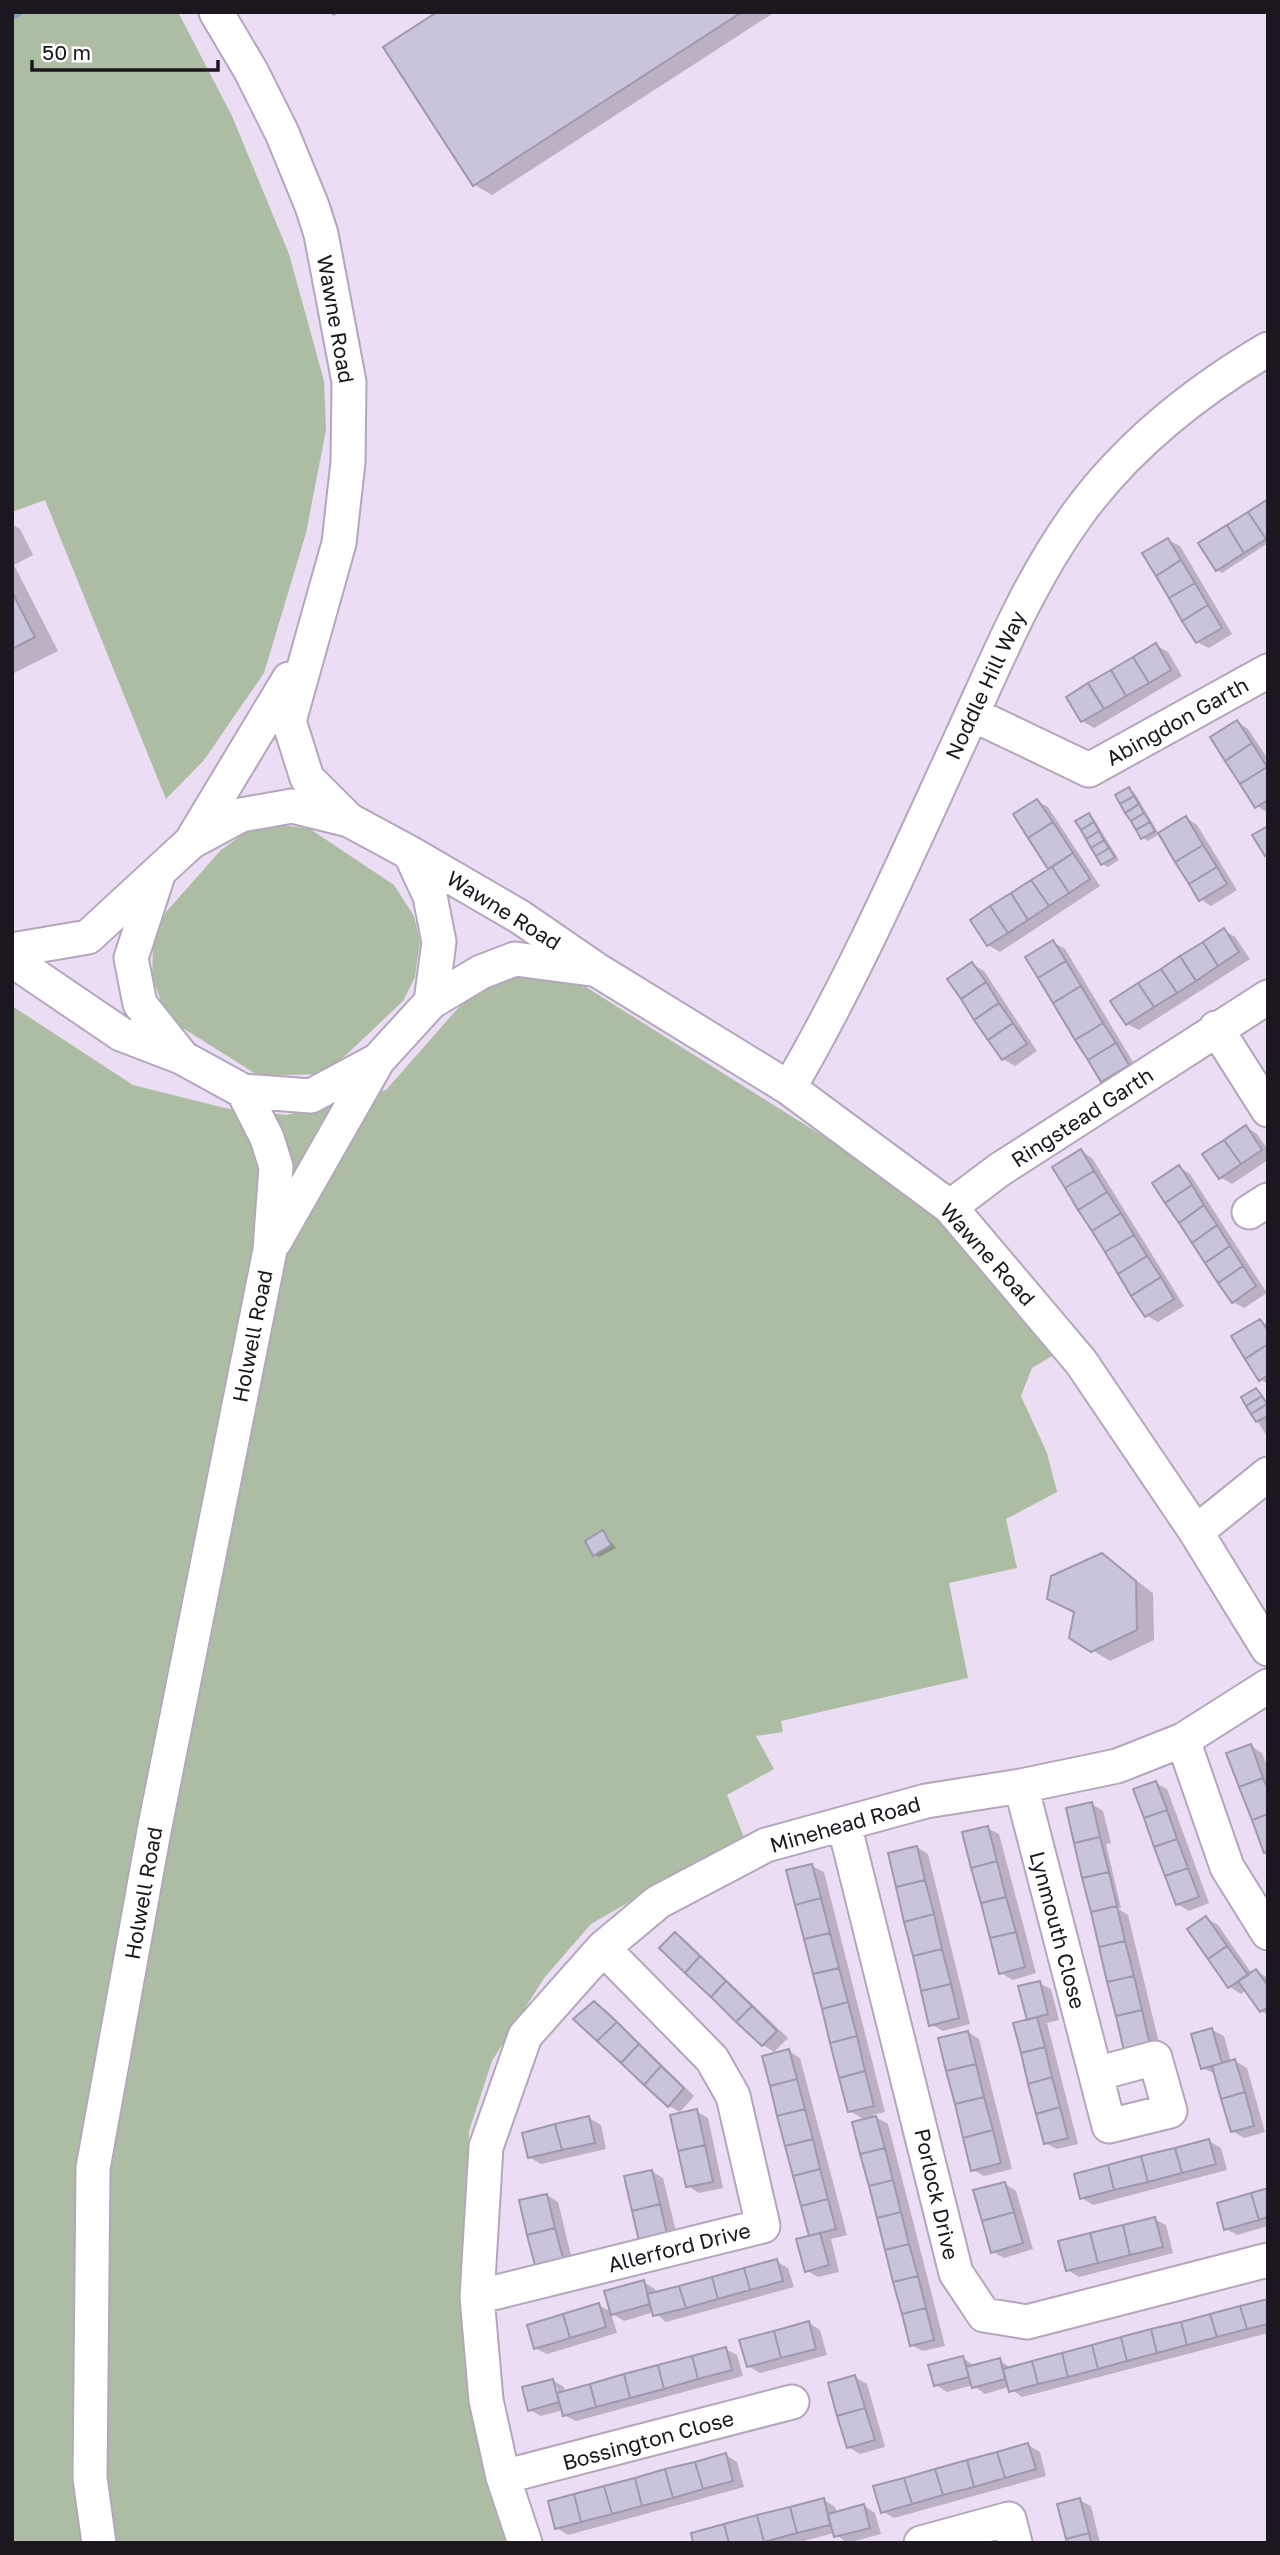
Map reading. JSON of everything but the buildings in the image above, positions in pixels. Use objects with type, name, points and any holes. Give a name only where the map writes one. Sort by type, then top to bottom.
[{"type":"street","name":"Wawne Road","points":[[216,12],[251,71],[287,144],[312,206],[321,234],[349,382],[348,462],[339,543],[289,721],[307,778],[349,820],[520,917],[597,970],[789,1088],[950,1207],[1081,1362],[1196,1532],[1268,1649]]},
{"type":"street","name":"Noddle Hill Way","points":[[789,1088],[828,1022],[1037,577],[1078,514],[1142,442],[1212,382],[1268,349]]},
{"type":"street","name":"Wawne Road","points":[[191,842],[309,644]]},
{"type":"street","name":"Abingdon Garth","points":[[972,714],[1089,770],[1268,671]]},
{"type":"street","points":[[12,950],[88,937],[191,842],[241,815],[292,806],[349,820]]},
{"type":"street","points":[[410,853],[430,897],[439,942],[431,1002]]},
{"type":"street","points":[[159,874],[131,958],[140,1004],[183,1058]]},
{"type":"street","name":"Wawne Road","points":[[378,1060],[431,1002],[481,972],[515,959],[597,970]]},
{"type":"street","points":[[12,960],[121,1034],[183,1058],[243,1091],[311,1096],[378,1060]]},
{"type":"street","name":"Ringstead Garth","points":[[950,1207],[999,1170],[1268,997]]},
{"type":"street","points":[[1216,1028],[1268,1110]]},
{"type":"street","name":"Holwell Road","points":[[270,1250],[378,1060]]},
{"type":"street","name":"Holwell Road","points":[[99,2543],[90,2478],[93,2168],[154,1831],[270,1250],[276,1167],[267,1138],[243,1091]]},
{"type":"street","points":[[1196,1532],[1268,1474]]},
{"type":"street","name":"Minehead Road","points":[[525,2543],[503,2477],[486,2400],[477,2297],[486,2147],[525,2036],[603,1948],[658,1902],[766,1845],[926,1801],[1021,1786],[1117,1766],[1183,1740],[1268,1686]]},
{"type":"street","points":[[1183,1740],[1227,1867],[1268,1933]]},
{"type":"street","name":"Lynmouth Close","points":[[1021,1786],[1096,2074]]},
{"type":"street","name":"Porlock Drive","points":[[844,1824],[956,2273],[984,2315],[1027,2322],[1268,2260]]},
{"type":"street","name":"Allerford Drive","points":[[477,2297],[763,2226],[733,2096],[712,2059],[603,1948]]},
{"type":"street","name":"Bossington Close","points":[[503,2477],[792,2402]]},
{"type":"street","points":[[921,2543],[1009,2519],[1015,2543]]},
{"type":"green space","points":[[12,12],[178,12],[232,116],[289,254],[324,381],[326,430],[306,533],[264,673],[204,760],[166,799],[45,500],[12,512]]},
{"type":"green space","points":[[283,825],[310,829],[394,885],[414,916],[420,941],[415,977],[403,1001],[345,1056],[322,1074],[259,1076],[178,1025],[162,1004],[152,976],[153,950],[166,912],[221,850],[249,830]]},
{"type":"green space","points":[[507,970],[562,972],[882,1173],[926,1204],[975,1253],[1052,1356],[1032,1368],[1021,1396],[1047,1453],[1057,1492],[1006,1519],[1017,1568],[949,1583],[968,1678],[781,1721],[783,1732],[756,1736],[774,1769],[727,1795],[745,1840],[676,1875],[591,1924],[544,1978],[492,2061],[469,2131],[465,2238],[515,2543],[12,2543],[12,1006],[133,1085],[229,1109],[287,1115],[386,1090],[487,979]]},
{"type":"waterway","points":[[12,16],[19,12]]}]
